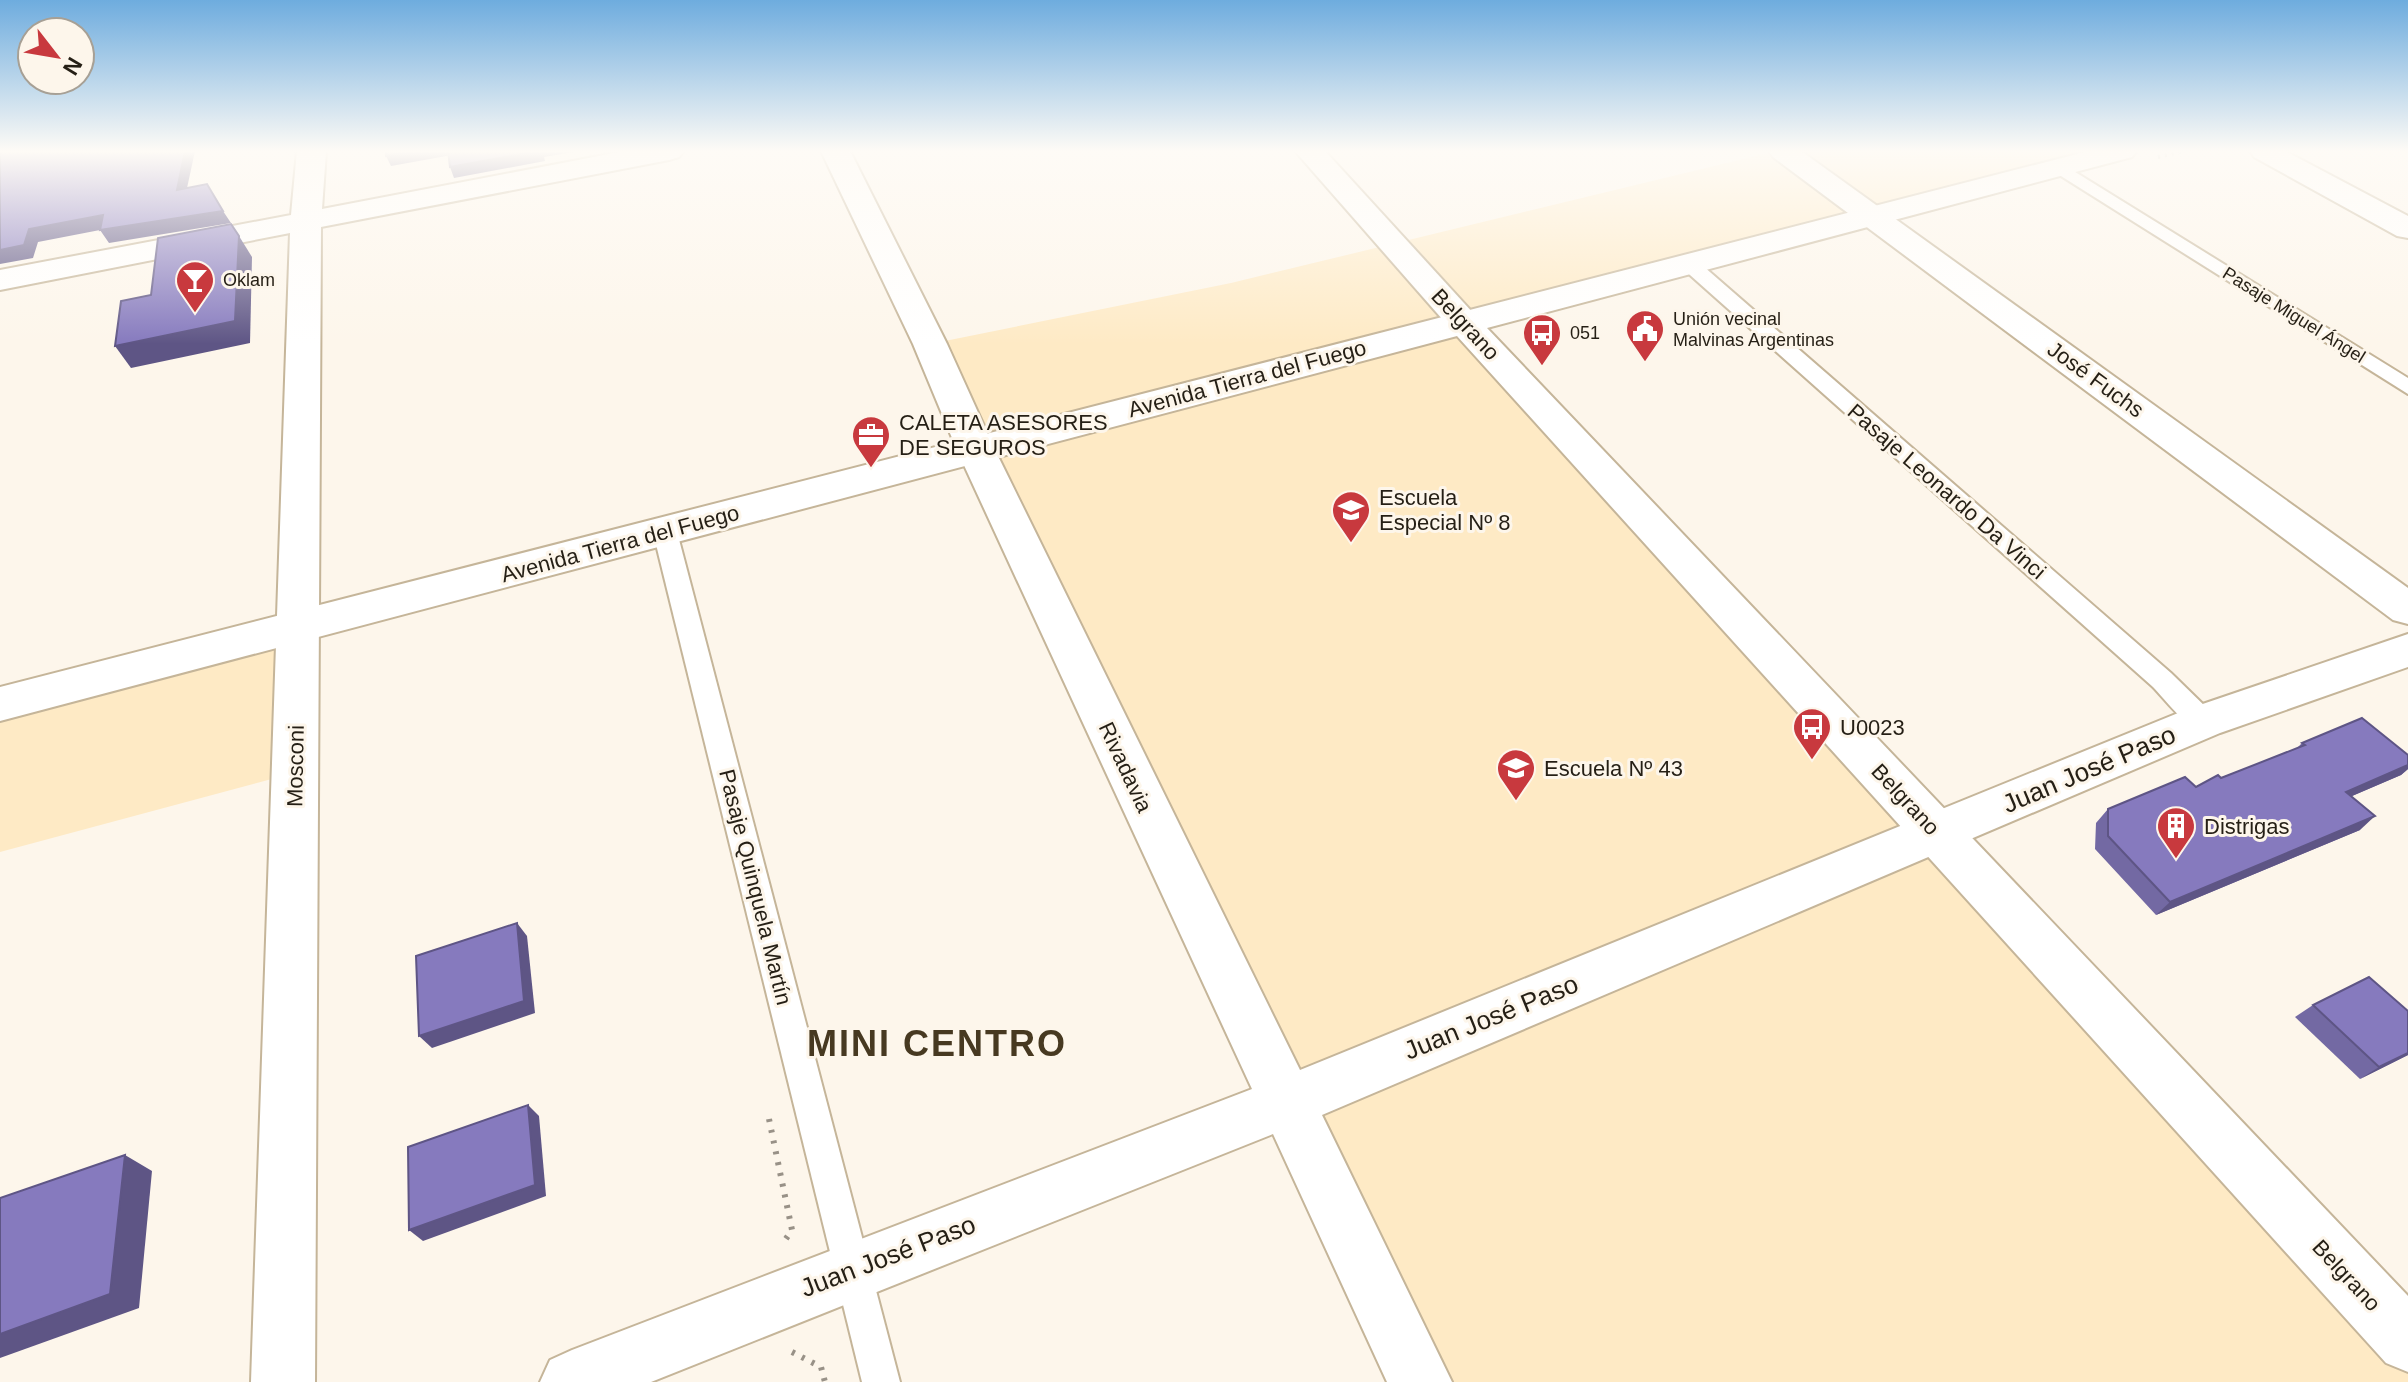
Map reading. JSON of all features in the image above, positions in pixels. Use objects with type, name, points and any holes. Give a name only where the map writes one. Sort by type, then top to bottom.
[{"type":"street","name":"Mosconi","points":[[283,1382],[306,215]]},
{"type":"street","points":[[0,280],[339,215]]},
{"type":"street","name":"Rivadavia","points":[[867,215],[930,344],[976,450],[1285,1103],[1420,1382]]},
{"type":"street","name":"Belgrano","points":[[1367,215],[2408,1341]]},
{"type":"street","points":[[2383,215],[2408,229]]},
{"type":"street","name":"Avenida Tierra del Fuego","points":[[0,704],[1874,216]]},
{"type":"street","name":"José Fuchs","points":[[1874,216],[2408,609]]},
{"type":"street","name":"Juan José Paso","points":[[572,1382],[1285,1103],[2204,721],[2408,650]]},
{"type":"lane","name":"Pasaje Miguel Ángel","points":[[2136,215],[2408,387]]},
{"type":"lane","name":"Pasaje Leonardo Da Vinci","points":[[1688,263],[2162,680],[2204,721]]},
{"type":"lane","name":"Pasaje Quinquela Martín","points":[[665,532],[855,1269],[881,1382]]},
{"type":"path","points":[[785,1349],[821,1367],[825,1382]]},
{"type":"shaded area","points":[[1510,215],[1872,215],[1463,321],[2408,1341],[2408,1382],[1420,1382],[930,344],[1231,283]]},
{"type":"shaded area","points":[[299,626],[294,773],[0,852],[0,704]]},
{"type":"building","points":[[0,215],[100,215],[29,229],[24,245],[0,250]]},
{"type":"building","points":[[103,215],[194,215],[100,230]]},
{"type":"building","points":[[231,224],[239,236],[235,321],[115,346],[121,301],[151,295],[158,238]]},
{"type":"building","points":[[2362,718],[2408,755],[2408,765],[2346,792],[2375,816],[2170,902],[2108,836],[2108,809],[2185,777],[2196,787],[2218,775],[2221,778],[2305,745],[2302,743]]},
{"type":"building","points":[[517,923],[524,1001],[419,1036],[416,956]]},
{"type":"building","points":[[2369,977],[2408,1011],[2408,1053],[2379,1067],[2313,1005]]},
{"type":"building","points":[[528,1105],[535,1185],[409,1230],[408,1147]]},
{"type":"building","points":[[125,1155],[110,1294],[0,1334],[0,1198]]},
{"type":"place","name":"Oklam","points":[[195,314]]},
{"type":"place","name":"Unión vecinal Malvinas Argentinas","points":[[1645,363]]},
{"type":"place","name":"051","points":[[1542,367]]},
{"type":"place","name":"CALETA ASESORES DE SEGUROS","points":[[871,469]]},
{"type":"place","name":"Escuela Especial Nº 8","points":[[1351,544]]},
{"type":"place","name":"U0023","points":[[1812,761]]},
{"type":"place","name":"Escuela Nº 43","points":[[1516,802]]},
{"type":"place","name":"Distrigas","points":[[2176,860]]},
{"type":"district","name":"MINI CENTRO","points":[[937,1043]]}]
